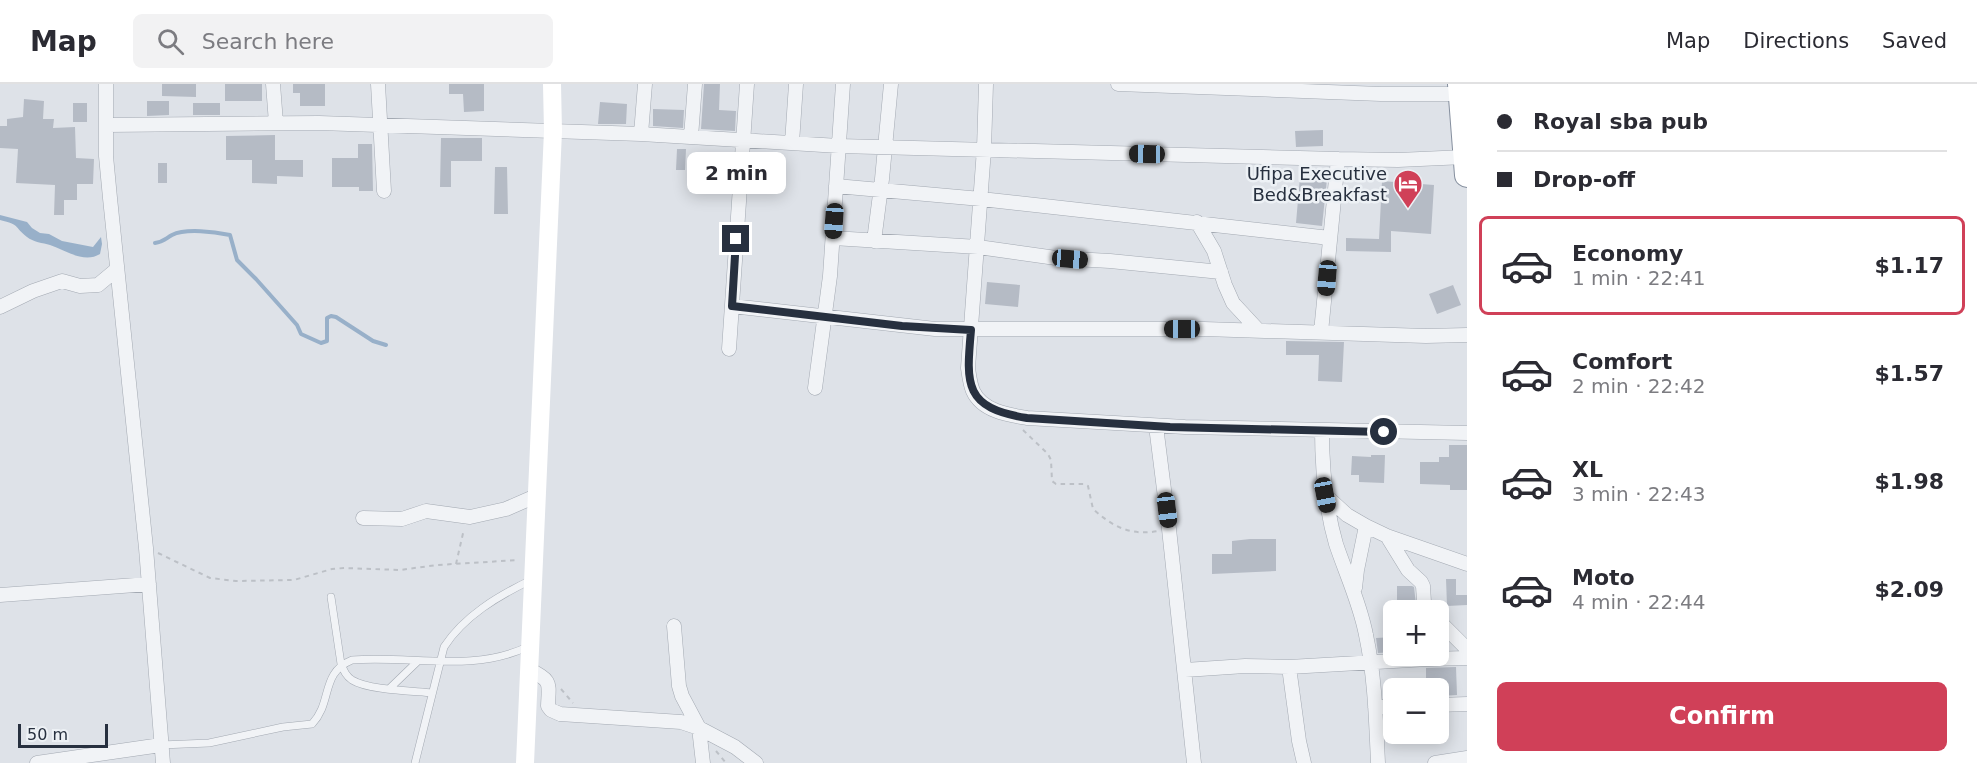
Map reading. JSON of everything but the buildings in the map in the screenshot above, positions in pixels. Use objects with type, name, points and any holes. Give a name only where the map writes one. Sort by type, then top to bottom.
[{"type":"highway","points":[[1460,89],[1466,163]]},
{"type":"street","points":[[106,84],[106,156],[146,548],[163,763]]},
{"type":"street","points":[[273,84],[276,123]]},
{"type":"street","points":[[378,84],[384,192]]},
{"type":"street","points":[[525,763],[553,132],[552,84]]},
{"type":"street","points":[[641,134],[645,84]]},
{"type":"street","points":[[691,137],[695,84]]},
{"type":"street","points":[[729,349],[747,84]]},
{"type":"street","points":[[792,143],[796,84]]},
{"type":"street","points":[[815,388],[833,238],[843,84]]},
{"type":"street","points":[[874,241],[891,84]]},
{"type":"street","points":[[986,84],[978,248],[968,368],[974,392],[987,407],[1006,415],[1027,418],[1156,426],[1467,433]]},
{"type":"street","points":[[1118,84],[1381,94],[1460,89]]},
{"type":"street","points":[[107,125],[276,123],[379,125],[641,134],[839,146],[1466,163]]},
{"type":"street","points":[[1321,332],[1338,159]]},
{"type":"street","points":[[837,186],[981,199],[1330,238]]},
{"type":"street","points":[[1197,222],[1214,251],[1233,303],[1258,330]]},
{"type":"street","points":[[833,238],[978,248],[1056,258],[1221,272]]},
{"type":"street","points":[[0,307],[33,291],[62,281],[80,286],[98,285],[116,270]]},
{"type":"street","points":[[732,306],[902,326],[971,330],[1037,327],[1467,335]]},
{"type":"street","points":[[1156,426],[1194,763]]},
{"type":"street","points":[[1322,430],[1322,470],[1325,495],[1336,544],[1355,593],[1366,635],[1375,707],[1378,763]]},
{"type":"street","points":[[1325,495],[1347,515],[1366,526],[1387,536],[1467,564]]},
{"type":"street","points":[[363,518],[402,519],[426,511],[465,517],[478,516],[536,496]]},
{"type":"street","points":[[1355,593],[1366,526]]},
{"type":"street","points":[[1387,536],[1408,570],[1424,586],[1424,600]]},
{"type":"street","points":[[0,595],[149,584]]},
{"type":"street","points":[[674,626],[679,686],[699,728],[703,763]]},
{"type":"street","points":[[1449,631],[1467,649]]},
{"type":"street","points":[[1185,670],[1467,658]]},
{"type":"street","points":[[1289,667],[1304,763]]},
{"type":"street","points":[[529,669],[548,682],[550,692],[548,706],[560,714],[674,722],[699,728],[735,747],[756,763]]},
{"type":"street","points":[[1449,705],[1467,704]]},
{"type":"street","points":[[1375,707],[1383,707]]},
{"type":"street","points":[[37,763],[161,745]]},
{"type":"street","points":[[1435,763],[1467,758]]},
{"type":"lane","points":[[415,763],[444,647],[454,632],[533,570]]},
{"type":"lane","points":[[331,597],[341,664],[345,674],[353,681],[369,686],[432,693]]},
{"type":"lane","points":[[161,745],[209,743],[283,727],[312,724],[321,712],[335,671],[341,664],[352,660],[440,661],[494,658],[511,655],[530,646]]},
{"type":"lane","points":[[390,688],[418,661]]},
{"type":"path","points":[[1006,415],[1048,454],[1053,465],[1052,481],[1061,485],[1084,484],[1088,486],[1090,504],[1098,514],[1131,532],[1169,529]]},
{"type":"path","points":[[456,564],[465,517]]},
{"type":"path","points":[[146,548],[210,578],[226,581],[294,580],[332,569],[344,568],[400,570],[518,560],[533,570]]},
{"type":"path","points":[[548,682],[567,694],[579,716]]},
{"type":"water","points":[[0,215],[27,222],[40,233],[49,234],[62,241],[93,247],[101,237],[100,254],[88,258],[81,257],[32,240],[14,225],[0,220]]},
{"type":"waterway","points":[[155,243],[178,233],[193,231],[230,235],[237,260],[297,325],[301,334],[321,343],[327,341],[327,318],[331,316],[373,341],[386,345]]},
{"type":"place","name":"Ufipa Executive Bed&Breakfast","points":[[1408,210]]},
{"type":"route","points":[[736,239],[732,306],[902,326],[971,330],[968,368],[974,392],[987,407],[1006,415],[1156,426],[1384,432]]}]
